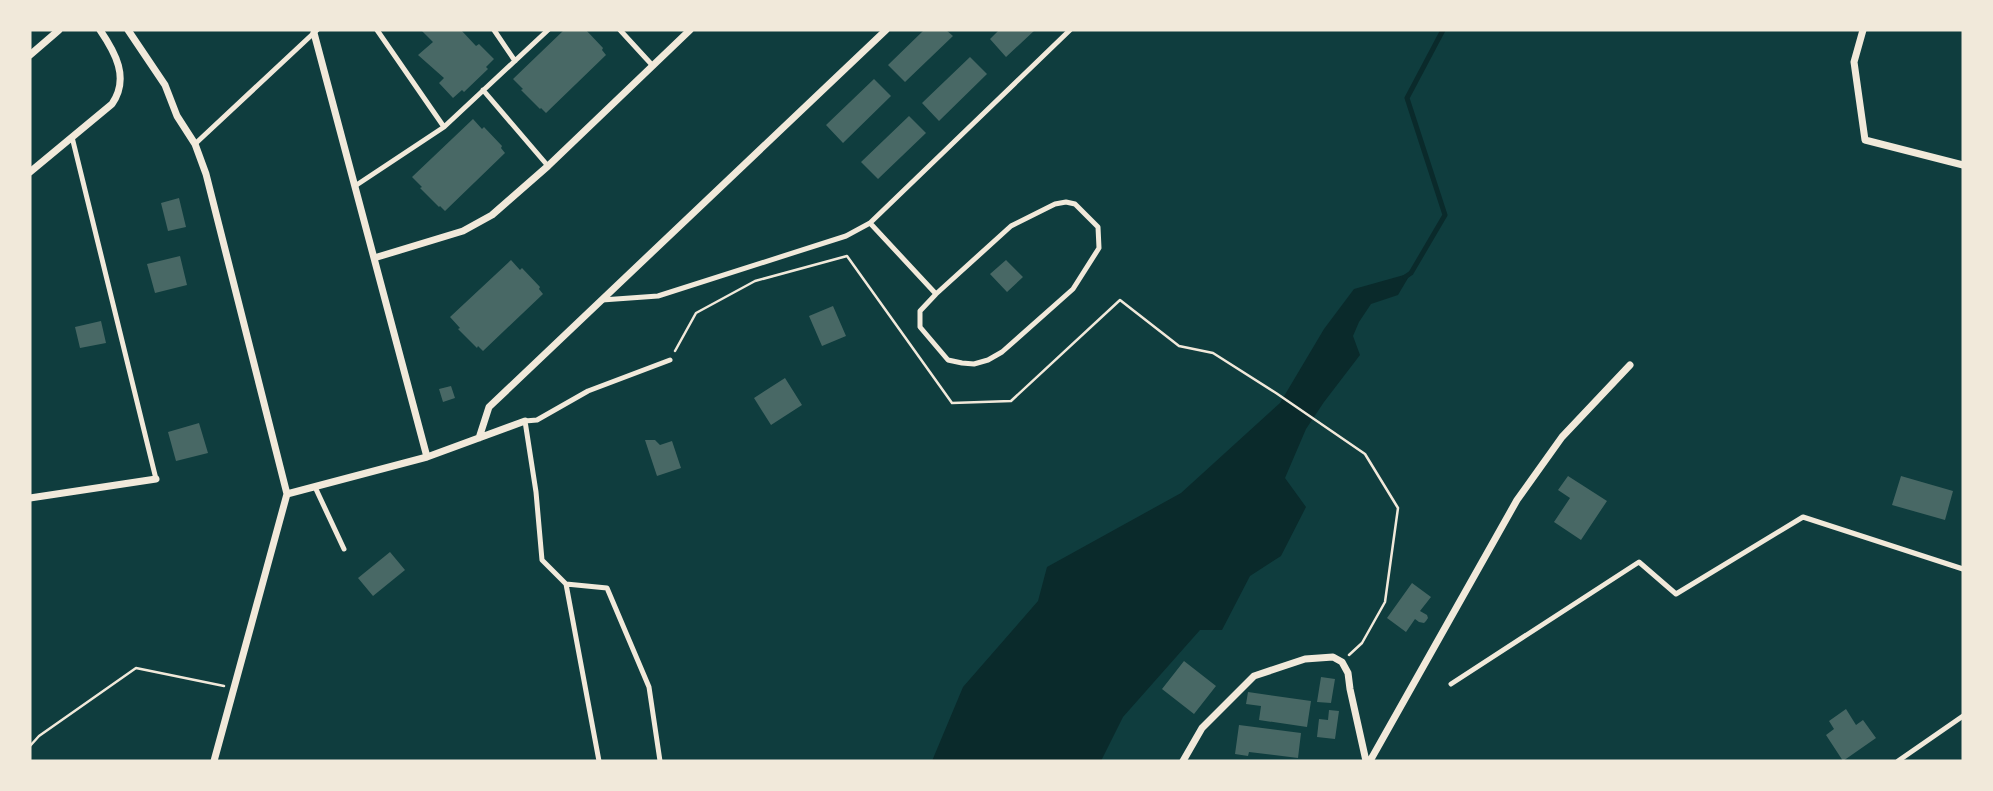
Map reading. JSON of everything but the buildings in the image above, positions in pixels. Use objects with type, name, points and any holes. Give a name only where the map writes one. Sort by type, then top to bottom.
[{"type":"street","points":[[30,55],[59,30]]},
{"type":"street","points":[[30,173],[117,96],[120,81],[118,61],[100,30]]},
{"type":"street","points":[[128,30],[165,85],[177,116],[195,144],[206,174],[287,494],[214,761]]},
{"type":"street","points":[[374,258],[463,232],[492,215],[548,166],[690,30]]},
{"type":"street","points":[[480,438],[489,407],[886,30]]},
{"type":"street","points":[[1863,30],[1854,62],[1865,140],[1963,165]]},
{"type":"street","points":[[315,31],[427,457]]},
{"type":"street","points":[[1368,761],[1517,500],[1562,437],[1630,365]]},
{"type":"street","points":[[287,494],[427,457],[525,421]]},
{"type":"street","points":[[30,498],[156,479]]},
{"type":"street","points":[[1183,761],[1202,728],[1254,676],[1305,659],[1333,657],[1342,662],[1348,673],[1352,702],[1368,761]]},
{"type":"lane","points":[[377,30],[444,127]]},
{"type":"lane","points":[[494,30],[515,61]]},
{"type":"lane","points":[[355,186],[444,127],[548,30]]},
{"type":"lane","points":[[620,30],[653,66]]},
{"type":"lane","points":[[602,300],[658,296],[846,236],[870,223],[1070,30]]},
{"type":"lane","points":[[195,144],[315,31]]},
{"type":"lane","points":[[483,90],[548,166]]},
{"type":"lane","points":[[72,136],[156,479]]},
{"type":"lane","points":[[1055,204],[1075,204],[1098,228],[1099,248],[1073,289],[1002,352],[988,360],[974,364],[948,360],[919,327],[920,311],[936,294],[1011,226],[1055,204]]},
{"type":"lane","points":[[870,223],[936,294]]},
{"type":"lane","points":[[599,761],[566,584],[542,560],[536,492],[525,421],[537,420],[589,391],[670,360]]},
{"type":"lane","points":[[315,487],[344,549]]},
{"type":"lane","points":[[1451,684],[1639,562],[1675,594],[1803,517],[1963,569]]},
{"type":"lane","points":[[566,584],[607,588],[649,687],[660,761]]},
{"type":"lane","points":[[1898,761],[1963,716]]},
{"type":"path","points":[[670,360],[696,313],[755,281],[847,256],[952,403],[1011,401],[1121,300],[1179,345],[1213,352],[1365,454],[1398,508],[1385,602],[1362,643],[1342,662]]},
{"type":"path","points":[[30,746],[39,736],[136,668],[234,689]]},
{"type":"water","points":[[1411,273],[1398,295],[1371,304],[1353,336],[1360,355],[1306,429],[1285,478],[1306,507],[1281,556],[1250,576],[1222,630],[1200,630],[1123,717],[1101,761],[932,761],[963,687],[1038,601],[1047,567],[1181,493],[1280,403],[1324,329],[1354,289]]},
{"type":"waterway","points":[[1405,277],[1411,273],[1445,215],[1407,98],[1443,30]]}]
